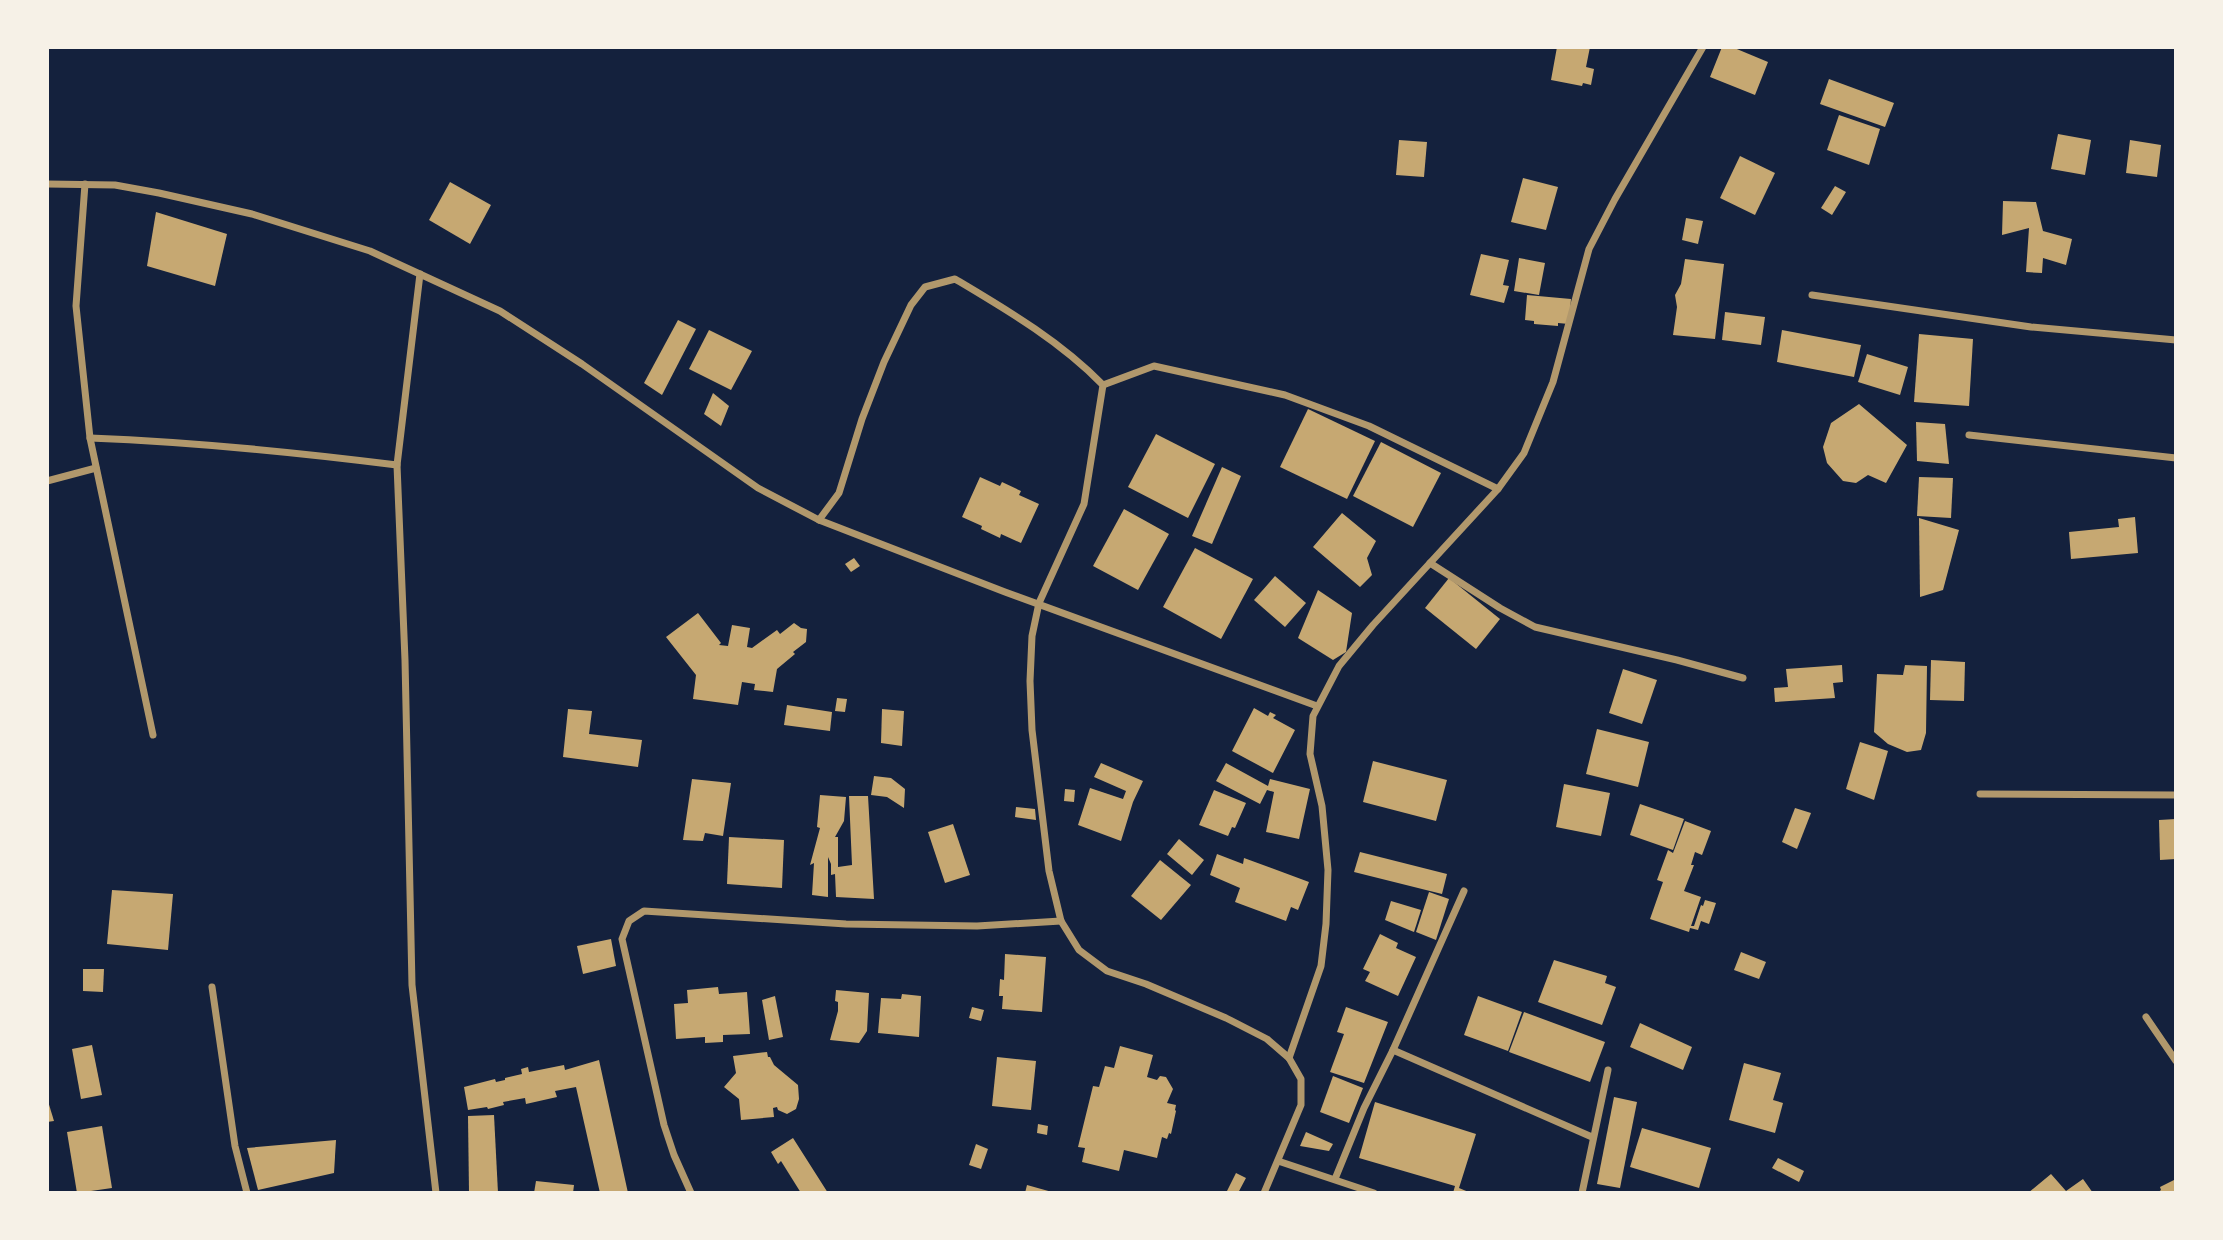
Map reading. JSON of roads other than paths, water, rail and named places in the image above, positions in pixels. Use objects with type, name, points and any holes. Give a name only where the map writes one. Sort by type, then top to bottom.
[{"type":"street","points":[[1289,1058],[1321,966],[1326,924],[1328,870],[1322,806],[1310,754],[1312,716],[1339,666],[1497,489],[1524,453],[1541,415],[1589,249],[1703,47]]},
{"type":"street","points":[[47,184],[115,185],[159,193],[252,214],[370,251],[500,311],[582,364],[758,488],[819,520],[1317,706]]},
{"type":"street","points":[[85,184],[76,306],[90,438],[153,735]]},
{"type":"street","points":[[420,274],[397,465],[405,660],[412,985],[436,1193]]},
{"type":"street","points":[[819,520],[839,492],[862,419],[884,362],[911,305],[925,287],[955,279],[1014,314],[1058,345],[1080,361],[1103,385]]},
{"type":"street","points":[[1812,295],[2031,327],[2176,340]]},
{"type":"street","points":[[1103,385],[1154,366],[1285,395],[1369,426],[1497,489]]},
{"type":"street","points":[[1103,385],[1084,503],[1039,603],[1032,636],[1032,730],[1049,871],[1061,921],[1079,950],[1107,971],[1146,984],[1226,1018],[1267,1039],[1289,1058],[1301,1079],[1301,1105],[1264,1193]]},
{"type":"street","points":[[1969,435],[2176,458]]},
{"type":"street","points":[[90,438],[282,450],[397,465]]},
{"type":"street","points":[[47,481],[96,468]]},
{"type":"street","points":[[1430,563],[1535,627],[1743,678]]},
{"type":"street","points":[[1980,794],[2176,796]]},
{"type":"street","points":[[1335,1179],[1364,1108],[1394,1050],[1464,891]]},
{"type":"street","points":[[691,1193],[674,1155],[661,1112],[622,939],[629,921],[644,911],[846,924],[977,926],[1061,921]]},
{"type":"street","points":[[212,987],[235,1146],[247,1193]]},
{"type":"street","points":[[2146,1017],[2176,1062]]},
{"type":"street","points":[[1394,1050],[1592,1137]]},
{"type":"street","points":[[1582,1193],[1608,1070]]},
{"type":"street","points":[[1278,1161],[1374,1193]]}]
